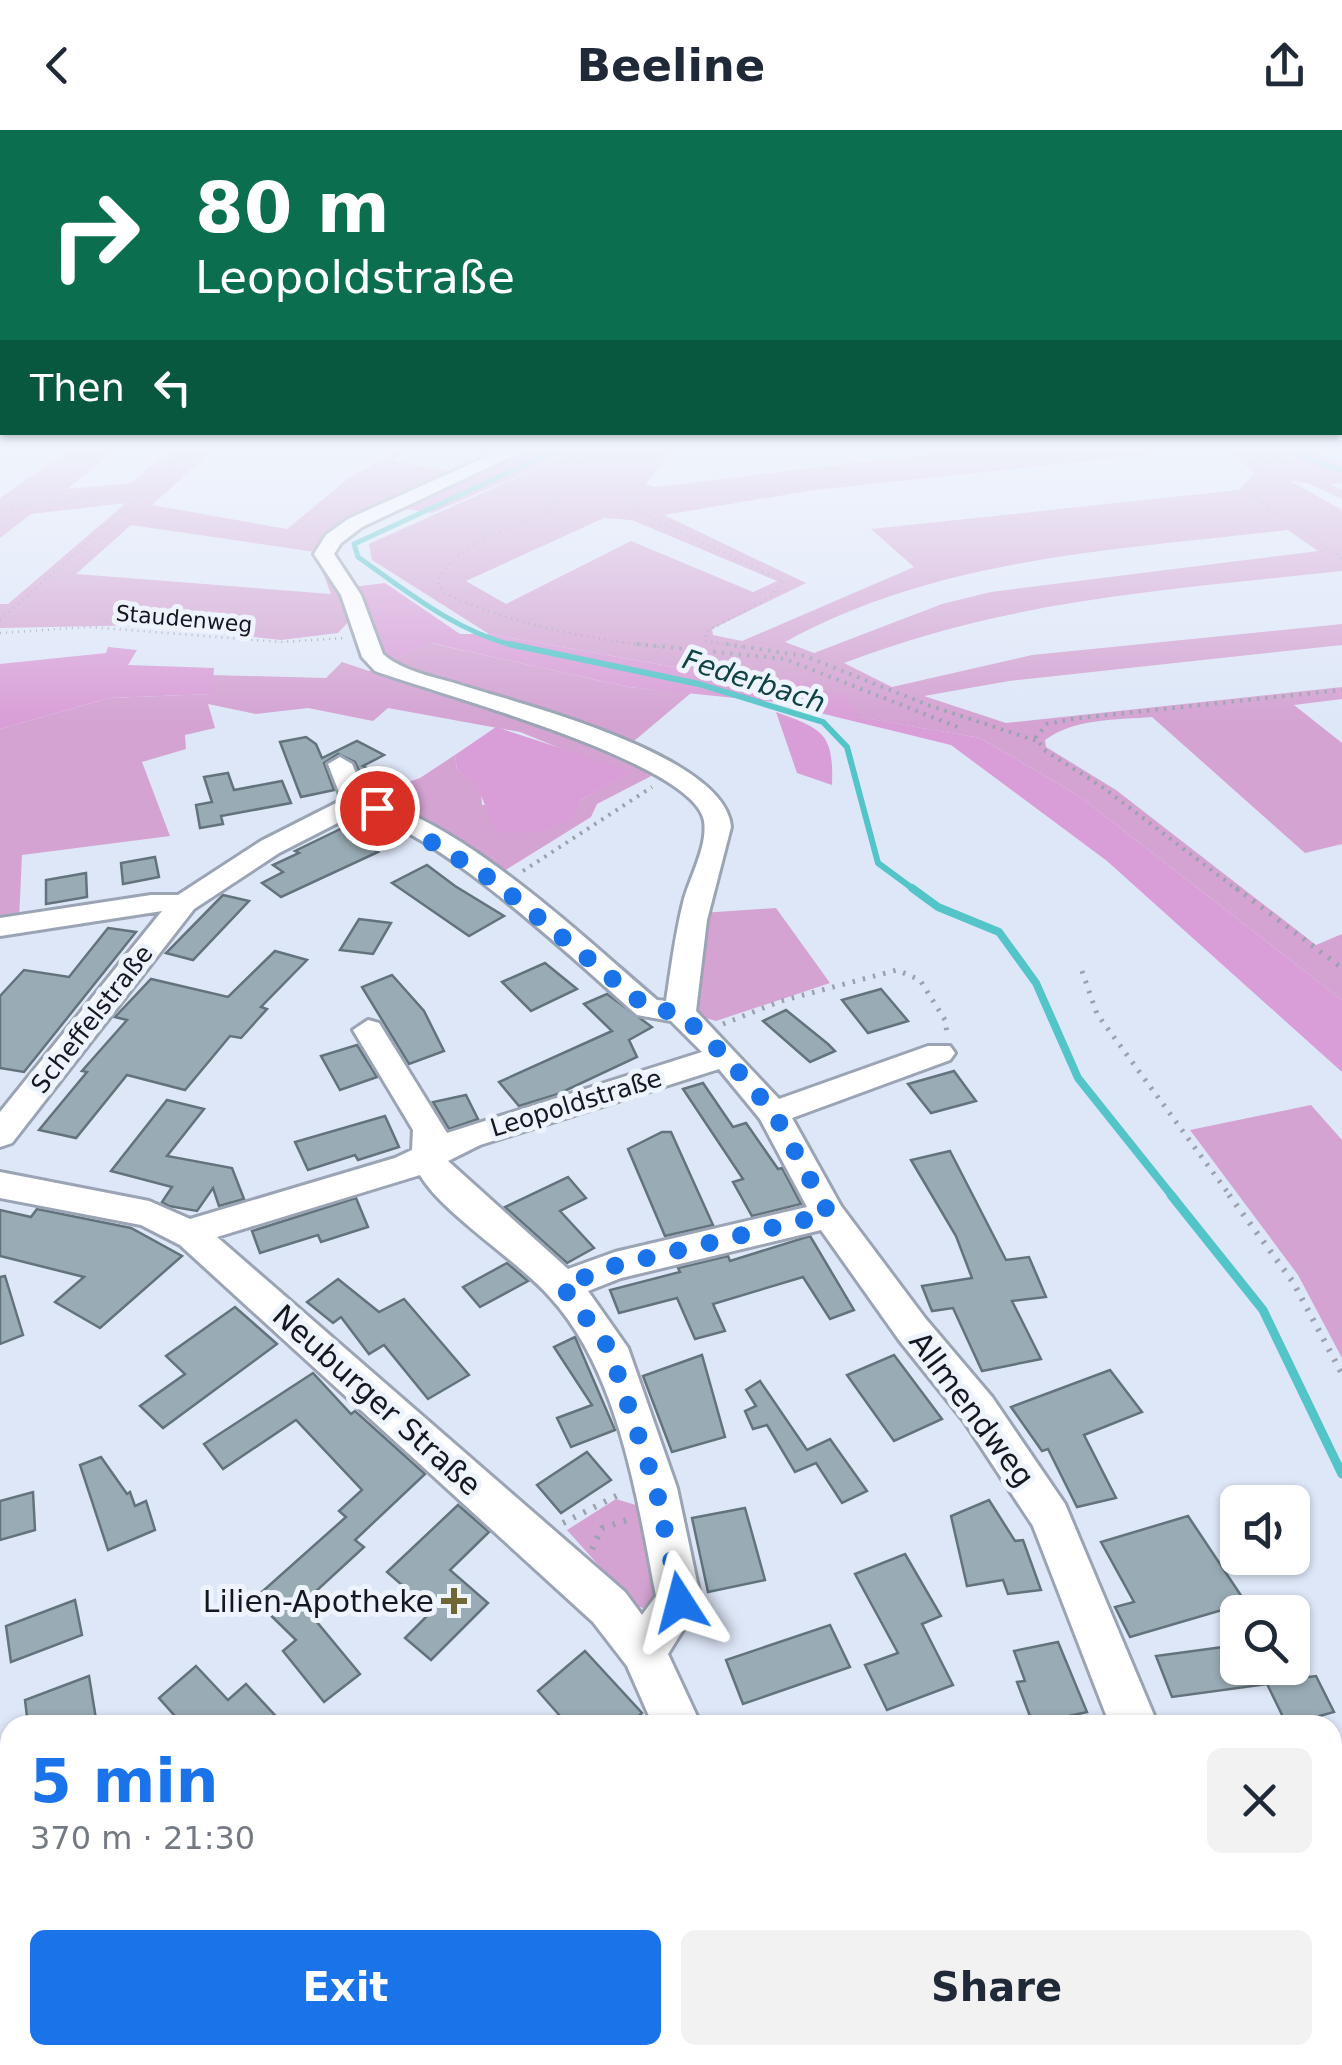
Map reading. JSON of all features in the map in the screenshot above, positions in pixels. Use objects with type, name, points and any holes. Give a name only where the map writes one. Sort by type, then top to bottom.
[{"type":"street","points":[[332,541],[324,554],[350,595],[364,636],[382,666],[506,704],[622,748],[696,787],[712,803],[718,822],[696,906],[680,1013]]},
{"type":"street","points":[[340,764],[356,804]]},
{"type":"street","name":"Allmendweg","points":[[356,804],[402,820],[491,879],[648,1008],[680,1013],[725,1056],[774,1113],[829,1214],[912,1329],[978,1410],[1050,1517],[1130,1715]]},
{"type":"street","name":"Scheffelstraße","points":[[0,1136],[184,903],[270,846],[356,804]]},
{"type":"street","name":"Scheffelstraße","points":[[0,927],[152,903],[184,903]]},
{"type":"street","points":[[368,1030],[430,1130],[429,1155],[437,1174],[562,1286],[609,1348],[660,1500],[680,1602],[643,1651]]},
{"type":"street","points":[[774,1113],[939,1052]]},
{"type":"street","name":"Leopoldstraße","points":[[193,1236],[206,1226],[407,1167],[468,1138],[725,1056]]},
{"type":"street","name":"Neuburger Straße","points":[[0,1184],[149,1214],[193,1236],[609,1607],[643,1651],[672,1715]]},
{"type":"street","points":[[562,1286],[614,1266],[829,1214]]},
{"type":"path","points":[[0,620],[87,541]]},
{"type":"path","points":[[472,541],[437,580],[442,592],[488,613],[616,642],[784,659],[960,728]]},
{"type":"path","points":[[701,541],[783,581],[774,594],[715,623],[706,632],[706,641],[806,656],[1040,742]]},
{"type":"path","points":[[1317,541],[1342,558]]},
{"type":"path","name":"Staudenweg","points":[[0,633],[108,628],[281,642],[364,636]]},
{"type":"path","points":[[1342,690],[1079,718],[1047,724],[1036,737],[1342,968]]},
{"type":"path","points":[[491,879],[534,864],[672,774]]},
{"type":"path","points":[[732,1020],[781,1001],[896,970],[920,980],[945,1020],[948,1039],[939,1052]]},
{"type":"path","points":[[1082,971],[1098,1014],[1293,1282],[1342,1374]]},
{"type":"path","points":[[536,1542],[609,1497],[660,1500]]},
{"type":"path","points":[[578,1578],[602,1528],[622,1518],[637,1520],[660,1500]]},
{"type":"shaded area","points":[[81,541],[113,541],[76,574],[331,594],[315,552],[242,541],[333,541],[319,554],[347,597],[351,619],[338,633],[281,640],[148,625],[0,628],[0,604],[8,604]]},
{"type":"shaded area","points":[[375,541],[553,541],[466,581],[506,604],[630,541],[753,592],[777,581],[683,541],[719,541],[806,583],[712,629],[713,635],[742,641],[914,567],[885,541],[1188,541],[1030,562],[905,591],[785,642],[814,653],[942,604],[991,592],[1318,551],[1304,541],[1342,541],[1342,571],[1152,592],[1029,611],[906,641],[844,663],[892,687],[1032,655],[1342,624],[1342,645],[1009,681],[924,696],[1006,723],[1342,687],[1342,699],[1294,705],[1342,743],[1342,844],[1305,853],[1152,717],[1083,724],[1045,740],[1046,747],[1116,790],[1316,945],[1342,934],[1342,1000],[1079,796],[980,738],[858,717],[790,680],[691,670],[489,634],[372,560],[369,544]]},
{"type":"shaded area","points":[[385,583],[460,634],[489,634],[691,670],[790,680],[847,697],[859,717],[980,738],[1079,796],[1342,1000],[1342,1072],[1107,861],[951,745],[775,702],[628,687],[431,643],[388,662],[378,655],[352,587]]},
{"type":"shaded area","points":[[430,643],[628,687],[691,693],[627,747],[405,672],[388,662]]},
{"type":"shaded area","points":[[108,647],[137,650],[128,665],[214,668],[212,694],[109,698],[0,729],[0,664],[106,653]]},
{"type":"shaded area","points":[[342,662],[369,671],[376,667],[496,705],[659,772],[597,804],[591,817],[496,876],[370,795],[420,778],[455,755],[457,770],[476,784],[482,805],[579,801],[633,772],[589,760],[520,732],[388,708],[373,721],[308,708],[256,714],[208,704],[215,728],[185,735],[186,749],[142,762],[170,836],[22,855],[19,920],[0,923],[0,729],[109,698],[211,694],[213,675],[326,678]]},
{"type":"shaded area","points":[[776,712],[822,735],[831,754],[832,785],[797,773]]},
{"type":"shaded area","points":[[496,727],[634,772],[579,801],[574,819],[538,832],[497,833],[478,790],[457,770],[455,755]]},
{"type":"shaded area","points":[[776,908],[830,983],[716,1021],[692,1014],[701,913]]},
{"type":"shaded area","points":[[1311,1105],[1342,1140],[1342,1358],[1298,1275],[1190,1130]]},
{"type":"shaded area","points":[[616,1499],[639,1506],[668,1577],[648,1609],[635,1606],[567,1530]]},
{"type":"building","points":[[306,737],[316,744],[322,758],[357,741],[384,755],[363,766],[390,780],[365,784],[355,762],[338,754],[324,763],[334,790],[301,797],[280,742]]},
{"type":"building","points":[[228,773],[234,790],[282,781],[291,803],[221,816],[223,824],[200,828],[196,805],[212,802],[204,777]]},
{"type":"building","points":[[363,818],[401,834],[372,848],[378,852],[281,897],[262,883],[283,872],[273,865]]},
{"type":"building","points":[[155,857],[159,877],[123,884],[121,863]]},
{"type":"building","points":[[427,865],[504,916],[469,936],[392,883]]},
{"type":"building","points":[[86,873],[87,897],[46,904],[46,880]]},
{"type":"building","points":[[223,895],[249,901],[193,960],[166,953]]},
{"type":"building","points":[[359,919],[391,923],[373,954],[340,950]]},
{"type":"building","points":[[108,928],[136,932],[24,1072],[0,1068],[0,996],[24,970],[69,977]]},
{"type":"building","points":[[275,951],[307,960],[261,1007],[267,1009],[241,1038],[230,1036],[185,1090],[127,1075],[76,1138],[39,1130],[87,1072],[82,1071],[127,1020],[115,1017],[151,979],[228,997]]},
{"type":"building","points":[[545,963],[577,989],[531,1011],[502,982]]},
{"type":"building","points":[[392,975],[424,1011],[444,1051],[409,1064],[362,987]]},
{"type":"building","points":[[881,989],[908,1021],[868,1033],[842,1000]]},
{"type":"building","points":[[607,994],[652,1027],[629,1040],[637,1057],[558,1094],[519,1106],[499,1082],[612,1031],[584,1004]]},
{"type":"building","points":[[786,1010],[835,1051],[810,1062],[763,1021]]},
{"type":"building","points":[[357,1045],[377,1077],[340,1090],[321,1056]]},
{"type":"building","points":[[954,1071],[976,1101],[931,1113],[908,1084]]},
{"type":"building","points":[[703,1083],[733,1127],[746,1123],[778,1169],[782,1168],[801,1204],[752,1216],[733,1182],[743,1179],[683,1089]]},
{"type":"building","points":[[466,1095],[478,1119],[449,1129],[433,1102]]},
{"type":"building","points":[[167,1100],[204,1109],[167,1156],[232,1168],[244,1199],[219,1206],[213,1188],[197,1211],[169,1206],[162,1202],[172,1187],[111,1171]]},
{"type":"building","points":[[385,1116],[399,1147],[358,1160],[355,1155],[308,1170],[295,1142]]},
{"type":"building","points":[[662,1132],[671,1132],[713,1225],[665,1236],[628,1149]]},
{"type":"building","points":[[950,1151],[1006,1260],[1029,1257],[1046,1297],[1012,1301],[1041,1359],[982,1371],[953,1308],[932,1311],[922,1286],[972,1278],[956,1236],[911,1160]]},
{"type":"building","points":[[568,1177],[586,1198],[560,1211],[594,1248],[567,1263],[505,1207]]},
{"type":"building","points":[[356,1198],[368,1227],[321,1242],[318,1235],[260,1253],[252,1231]]},
{"type":"building","points":[[37,1209],[131,1228],[182,1256],[100,1328],[55,1302],[84,1277],[0,1256],[0,1210],[31,1217]]},
{"type":"building","points":[[810,1236],[854,1310],[830,1319],[803,1277],[713,1304],[725,1331],[695,1339],[677,1298],[619,1313],[610,1290],[680,1272],[678,1268],[728,1256],[730,1261]]},
{"type":"building","points":[[507,1263],[528,1281],[480,1307],[463,1287]]},
{"type":"building","points":[[5,1276],[23,1335],[0,1344],[0,1277]]},
{"type":"building","points":[[338,1279],[379,1312],[404,1299],[469,1375],[428,1399],[384,1345],[369,1354],[341,1317],[333,1323],[307,1302]]},
{"type":"building","points":[[235,1307],[277,1344],[163,1428],[140,1406],[185,1374],[166,1356]]},
{"type":"building","points":[[575,1337],[615,1430],[571,1447],[557,1418],[592,1405],[554,1347]]},
{"type":"building","points":[[702,1355],[725,1437],[672,1452],[643,1376]]},
{"type":"building","points":[[894,1355],[942,1419],[894,1441],[847,1375]]},
{"type":"building","points":[[1110,1370],[1142,1412],[1084,1435],[1116,1498],[1077,1507],[1048,1449],[1042,1451],[1011,1407]]},
{"type":"building","points":[[313,1373],[351,1414],[355,1411],[425,1474],[355,1540],[364,1547],[302,1604],[360,1674],[324,1702],[283,1651],[296,1640],[254,1599],[346,1517],[339,1511],[362,1490],[296,1420],[223,1469],[204,1444]]},
{"type":"building","points":[[760,1381],[807,1450],[830,1439],[867,1491],[842,1503],[816,1463],[795,1472],[767,1425],[753,1429],[745,1411],[756,1406],[746,1390]]},
{"type":"building","points":[[587,1452],[611,1480],[561,1513],[537,1485]]},
{"type":"building","points":[[101,1457],[127,1494],[130,1492],[135,1506],[146,1501],[155,1530],[108,1550],[80,1465]]},
{"type":"building","points":[[33,1492],[35,1530],[0,1540],[0,1501]]},
{"type":"building","points":[[989,1500],[1015,1541],[1023,1540],[1041,1590],[1008,1594],[1003,1580],[967,1586],[951,1516]]},
{"type":"building","points":[[458,1505],[489,1532],[450,1570],[488,1603],[431,1660],[405,1638],[432,1611],[387,1572]]},
{"type":"building","points":[[745,1508],[765,1580],[708,1592],[692,1518]]},
{"type":"building","points":[[1188,1516],[1220,1564],[1220,1575],[1227,1575],[1241,1595],[1220,1595],[1220,1611],[1130,1637],[1115,1607],[1134,1602],[1101,1542]]},
{"type":"building","points":[[905,1554],[941,1616],[922,1624],[953,1685],[887,1710],[865,1665],[898,1653],[855,1574]]},
{"type":"building","points":[[75,1600],[82,1635],[11,1662],[6,1626]]},
{"type":"building","points":[[830,1625],[850,1667],[743,1704],[726,1660]]},
{"type":"building","points":[[1058,1642],[1087,1712],[1030,1715],[1017,1682],[1025,1681],[1014,1651]]},
{"type":"building","points":[[1220,1647],[1220,1685],[1260,1685],[1172,1697],[1156,1656]]},
{"type":"building","points":[[585,1651],[642,1713],[559,1715],[538,1691]]},
{"type":"building","points":[[196,1666],[228,1700],[246,1684],[275,1715],[174,1715],[159,1698]]},
{"type":"building","points":[[89,1676],[95,1715],[27,1715],[25,1700]]},
{"type":"building","points":[[1316,1676],[1334,1712],[1323,1715],[1282,1715],[1267,1685],[1310,1685],[1310,1677]]},
{"type":"waterway","name":"Federbach","points":[[360,541],[354,544],[358,557],[435,611],[476,633],[509,644]]},
{"type":"waterway","name":"Federbach","points":[[509,644],[699,684],[823,722],[847,747],[878,863],[916,891]]},
{"type":"waterway","name":"Federbach","points":[[509,644],[520,647]]},
{"type":"waterway","name":"Federbach","points":[[912,888],[938,907],[999,932],[1036,983],[1078,1078],[1173,1197]]},
{"type":"waterway","name":"Federbach","points":[[1171,1195],[1263,1310],[1342,1474]]},
{"type":"place","name":"Lilien-Apotheke","points":[[454,1601]]},
{"type":"route","points":[[377,808],[402,820],[494,881],[648,1008],[680,1013],[725,1056],[774,1113],[829,1214],[614,1266],[562,1286],[609,1348],[663,1512],[680,1602]]}]
